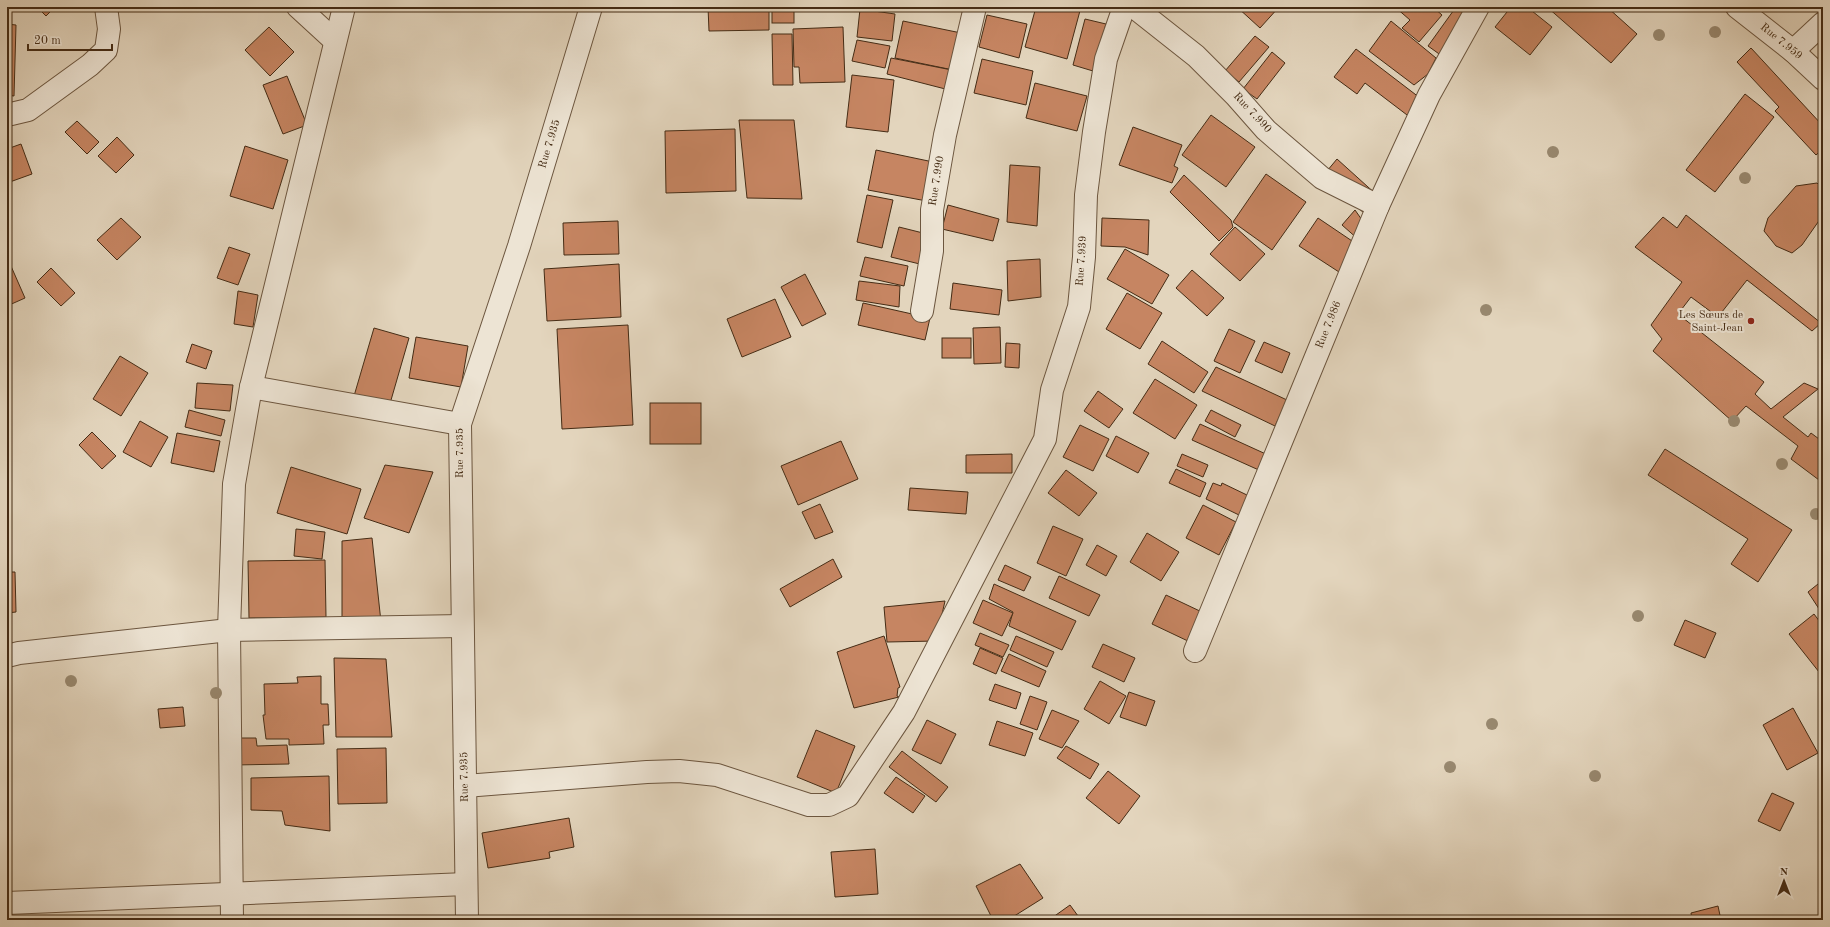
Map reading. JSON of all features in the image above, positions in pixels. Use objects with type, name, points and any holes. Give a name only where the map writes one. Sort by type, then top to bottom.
[{"type":"street","points":[[7,115],[28,110],[90,65],[106,50],[110,29],[106,7]]},
{"type":"street","points":[[298,7],[336,41]]},
{"type":"street","points":[[232,920],[228,630],[234,484],[251,387],[288,229],[310,147],[320,100],[344,7]]},
{"type":"street","name":"Rue 7.935","points":[[467,920],[460,424],[519,246],[591,7]]},
{"type":"street","name":"Rue 7.990","points":[[922,311],[932,251],[932,210],[942,150],[974,7]]},
{"type":"street","name":"Rue 7.939","points":[[465,786],[679,771],[717,775],[809,805],[829,805],[848,796],[904,712],[1045,439],[1052,390],[1079,307],[1084,257],[1086,195],[1094,132],[1106,59],[1124,7]]},
{"type":"street","name":"Rue 7.990","points":[[1134,7],[1196,56],[1236,96],[1266,130],[1322,178],[1378,206]]},
{"type":"street","name":"Rue 7.986","points":[[1195,651],[1378,206],[1429,95],[1478,7]]},
{"type":"street","name":"Rue 7.959","points":[[1737,7],[1793,51],[1823,79]]},
{"type":"street","points":[[1793,51],[1823,24]]},
{"type":"street","points":[[251,387],[460,424]]},
{"type":"street","points":[[7,656],[19,653],[228,630],[462,626]]},
{"type":"street","points":[[7,902],[466,884]]},
{"type":"building","points":[[37,7],[55,7],[46,16]]},
{"type":"building","points":[[708,7],[769,7],[769,30],[709,31]]},
{"type":"building","points":[[772,7],[794,7],[794,23],[772,23]]},
{"type":"building","points":[[1036,7],[1081,7],[1067,59],[1025,47]]},
{"type":"building","points":[[1237,7],[1279,7],[1260,28]]},
{"type":"building","points":[[1395,7],[1433,7],[1442,15],[1419,42],[1402,28],[1410,20]]},
{"type":"building","points":[[1456,7],[1464,7],[1472,13],[1442,56],[1428,46]]},
{"type":"building","points":[[1511,7],[1527,7],[1552,27],[1530,55],[1495,27]]},
{"type":"building","points":[[1547,7],[1607,7],[1637,34],[1611,63]]},
{"type":"building","points":[[860,9],[895,14],[892,41],[857,37]]},
{"type":"building","points":[[987,15],[1027,24],[1019,58],[979,47]]},
{"type":"building","points":[[1085,19],[1106,24],[1093,71],[1073,65]]},
{"type":"building","points":[[903,21],[966,34],[958,71],[895,58]]},
{"type":"building","points":[[1391,21],[1436,58],[1428,74],[1414,85],[1369,51]]},
{"type":"building","points":[[7,24],[16,25],[14,96],[7,95]]},
{"type":"building","points":[[269,27],[294,52],[270,76],[245,50]]},
{"type":"building","points":[[843,27],[845,82],[800,83],[799,67],[794,67],[793,29]]},
{"type":"building","points":[[772,34],[792,34],[793,85],[773,85]]},
{"type":"building","points":[[1255,36],[1269,47],[1239,82],[1225,71]]},
{"type":"building","points":[[857,40],[890,46],[885,68],[852,61]]},
{"type":"building","points":[[1751,48],[1823,126],[1823,149],[1816,155],[1775,111],[1779,107],[1737,62]]},
{"type":"building","points":[[1356,49],[1424,101],[1411,118],[1365,83],[1357,94],[1334,77]]},
{"type":"building","points":[[1272,52],[1285,63],[1257,99],[1243,89]]},
{"type":"building","points":[[891,58],[962,72],[957,92],[887,74]]},
{"type":"building","points":[[982,59],[1033,71],[1026,105],[974,93]]},
{"type":"building","points":[[852,75],[894,80],[888,132],[846,127]]},
{"type":"building","points":[[287,76],[307,125],[283,134],[263,85]]},
{"type":"building","points":[[1035,83],[1087,96],[1077,131],[1026,118]]},
{"type":"building","points":[[1745,94],[1774,117],[1715,192],[1686,170]]},
{"type":"building","points":[[1211,115],[1255,147],[1226,187],[1182,155]]},
{"type":"building","points":[[739,120],[794,120],[802,199],[747,198]]},
{"type":"building","points":[[77,121],[99,142],[87,154],[65,132]]},
{"type":"building","points":[[1133,127],[1182,145],[1174,166],[1178,168],[1172,183],[1119,165]]},
{"type":"building","points":[[735,129],[736,191],[666,193],[665,131]]},
{"type":"building","points":[[117,137],[134,155],[116,173],[98,156]]},
{"type":"building","points":[[21,144],[32,174],[7,183],[7,149]]},
{"type":"building","points":[[245,146],[288,160],[273,209],[230,196]]},
{"type":"building","points":[[876,150],[938,163],[932,202],[868,190]]},
{"type":"building","points":[[1337,159],[1378,196],[1364,213],[1322,177]]},
{"type":"building","points":[[1010,165],[1040,167],[1037,226],[1007,222]]},
{"type":"building","points":[[1266,174],[1306,202],[1272,250],[1233,222]]},
{"type":"building","points":[[1184,175],[1231,220],[1233,227],[1219,241],[1170,192]]},
{"type":"building","points":[[1817,183],[1823,189],[1823,215],[1802,245],[1792,253],[1776,246],[1764,231],[1768,218],[1796,186]]},
{"type":"building","points":[[867,195],[893,200],[882,248],[857,242]]},
{"type":"building","points":[[948,205],[999,219],[993,241],[942,229]]},
{"type":"building","points":[[1355,210],[1362,220],[1359,240],[1342,225]]},
{"type":"building","points":[[1686,215],[1821,323],[1812,331],[1747,280],[1718,317],[1691,297],[1678,314],[1764,382],[1755,394],[1771,409],[1804,383],[1818,389],[1783,417],[1808,437],[1811,433],[1823,442],[1823,483],[1791,459],[1798,446],[1746,406],[1732,421],[1653,351],[1662,339],[1651,325],[1682,282],[1635,247],[1663,217],[1677,228]]},
{"type":"building","points":[[121,218],[141,237],[117,260],[97,240]]},
{"type":"building","points":[[1102,218],[1149,220],[1148,255],[1125,247],[1101,246]]},
{"type":"building","points":[[1318,218],[1358,245],[1339,272],[1299,246]]},
{"type":"building","points":[[618,221],[619,254],[564,255],[563,223]]},
{"type":"building","points":[[899,227],[935,236],[928,266],[891,257]]},
{"type":"building","points":[[1235,227],[1265,254],[1240,281],[1210,254]]},
{"type":"building","points":[[229,247],[250,254],[238,285],[217,278]]},
{"type":"building","points":[[1125,249],[1169,275],[1152,304],[1107,279]]},
{"type":"building","points":[[7,257],[25,298],[7,306]]},
{"type":"building","points":[[865,257],[908,266],[904,286],[860,276]]},
{"type":"building","points":[[1040,259],[1041,297],[1008,301],[1007,261]]},
{"type":"building","points":[[619,264],[621,317],[547,321],[544,269]]},
{"type":"building","points":[[51,268],[75,293],[61,306],[37,282]]},
{"type":"building","points":[[1192,270],[1224,298],[1207,316],[1176,288]]},
{"type":"building","points":[[805,274],[826,314],[802,326],[781,287]]},
{"type":"building","points":[[859,281],[900,286],[899,307],[856,300]]},
{"type":"building","points":[[953,283],[1002,290],[999,315],[950,309]]},
{"type":"building","points":[[238,291],[258,295],[253,327],[234,324]]},
{"type":"building","points":[[1127,293],[1162,313],[1140,349],[1106,329]]},
{"type":"building","points":[[775,299],[791,337],[742,357],[727,319]]},
{"type":"building","points":[[863,303],[930,318],[925,340],[858,325]]},
{"type":"building","points":[[628,325],[633,425],[562,429],[557,329]]},
{"type":"building","points":[[1000,327],[1001,363],[974,364],[973,328]]},
{"type":"building","points":[[374,328],[409,338],[389,407],[354,396]]},
{"type":"building","points":[[1229,329],[1255,341],[1240,373],[1214,361]]},
{"type":"building","points":[[416,337],[468,346],[461,387],[409,378]]},
{"type":"building","points":[[942,338],[971,338],[971,358],[942,358]]},
{"type":"building","points":[[1162,341],[1208,372],[1194,393],[1148,364]]},
{"type":"building","points":[[1264,342],[1290,353],[1282,373],[1255,361]]},
{"type":"building","points":[[1006,343],[1020,344],[1019,368],[1005,367]]},
{"type":"building","points":[[192,344],[212,351],[206,369],[186,362]]},
{"type":"building","points":[[120,356],[148,373],[121,416],[93,399]]},
{"type":"building","points":[[1216,367],[1287,400],[1275,426],[1202,391]]},
{"type":"building","points":[[1155,379],[1197,405],[1175,439],[1133,413]]},
{"type":"building","points":[[197,383],[233,385],[230,411],[195,408]]},
{"type":"building","points":[[1098,391],[1123,409],[1109,428],[1084,411]]},
{"type":"building","points":[[650,403],[701,403],[701,444],[650,444]]},
{"type":"building","points":[[189,410],[225,420],[221,436],[185,427]]},
{"type":"building","points":[[1211,410],[1241,425],[1235,437],[1205,421]]},
{"type":"building","points":[[140,421],[168,437],[151,467],[123,452]]},
{"type":"building","points":[[1200,424],[1268,455],[1261,471],[1192,440]]},
{"type":"building","points":[[1080,425],[1109,439],[1093,471],[1063,457]]},
{"type":"building","points":[[92,432],[116,456],[102,469],[79,445]]},
{"type":"building","points":[[177,433],[220,441],[214,472],[171,463]]},
{"type":"building","points":[[1116,436],[1149,453],[1138,473],[1106,456]]},
{"type":"building","points":[[841,441],[858,479],[798,505],[781,466]]},
{"type":"building","points":[[1665,449],[1792,530],[1758,582],[1731,564],[1748,539],[1648,475]]},
{"type":"building","points":[[1012,454],[1012,473],[966,473],[966,455]]},
{"type":"building","points":[[1182,454],[1208,465],[1203,477],[1177,466]]},
{"type":"building","points":[[385,465],[433,472],[409,533],[364,518]]},
{"type":"building","points":[[291,467],[361,489],[347,534],[277,513]]},
{"type":"building","points":[[1176,469],[1206,483],[1200,497],[1169,483]]},
{"type":"building","points":[[1066,470],[1097,493],[1079,516],[1048,493]]},
{"type":"building","points":[[1213,483],[1221,486],[1222,483],[1249,496],[1239,515],[1206,499]]},
{"type":"building","points":[[910,488],[968,492],[966,514],[908,510]]},
{"type":"building","points":[[820,504],[833,532],[815,539],[802,512]]},
{"type":"building","points":[[1203,505],[1236,522],[1219,555],[1186,538]]},
{"type":"building","points":[[1053,526],[1083,539],[1066,576],[1037,563]]},
{"type":"building","points":[[296,529],[325,532],[322,559],[294,556]]},
{"type":"building","points":[[1147,533],[1179,552],[1161,581],[1130,562]]},
{"type":"building","points":[[372,538],[381,622],[342,626],[342,541]]},
{"type":"building","points":[[1097,545],[1117,556],[1106,576],[1086,565]]},
{"type":"building","points":[[833,559],[842,577],[790,607],[780,589]]},
{"type":"building","points":[[325,560],[326,617],[249,618],[248,561]]},
{"type":"building","points":[[1005,565],[1031,577],[1024,591],[998,580]]},
{"type":"building","points":[[7,572],[15,572],[16,612],[7,613]]},
{"type":"building","points":[[1059,576],[1100,595],[1089,616],[1049,598]]},
{"type":"building","points":[[1823,580],[1823,615],[1808,592]]},
{"type":"building","points":[[994,584],[1076,621],[1062,650],[1009,626],[1013,612],[989,599]]},
{"type":"building","points":[[1166,595],[1204,613],[1190,642],[1152,624]]},
{"type":"building","points":[[983,600],[1013,613],[1002,636],[973,623]]},
{"type":"building","points":[[945,601],[936,641],[887,642],[884,607]]},
{"type":"building","points":[[1814,614],[1823,626],[1823,677],[1789,634]]},
{"type":"building","points":[[1685,620],[1716,633],[1705,658],[1674,645]]},
{"type":"building","points":[[980,633],[1009,645],[1003,657],[975,645]]},
{"type":"building","points":[[884,636],[900,687],[898,688],[897,696],[899,697],[854,708],[837,652]]},
{"type":"building","points":[[1016,636],[1054,652],[1047,667],[1010,650]]},
{"type":"building","points":[[1103,644],[1135,658],[1124,682],[1092,667]]},
{"type":"building","points":[[980,648],[1003,658],[996,674],[973,664]]},
{"type":"building","points":[[1009,654],[1046,671],[1039,687],[1001,671]]},
{"type":"building","points":[[334,658],[386,659],[392,737],[336,737]]},
{"type":"building","points":[[321,676],[321,704],[328,704],[329,725],[323,725],[324,744],[289,745],[289,739],[266,739],[263,715],[265,715],[264,684],[298,683],[297,677]]},
{"type":"building","points":[[1100,681],[1126,696],[1109,724],[1084,709]]},
{"type":"building","points":[[995,684],[1021,693],[1016,709],[989,700]]},
{"type":"building","points":[[1129,692],[1155,701],[1146,726],[1120,717]]},
{"type":"building","points":[[1030,696],[1047,702],[1037,730],[1020,724]]},
{"type":"building","points":[[183,707],[185,726],[160,728],[158,709]]},
{"type":"building","points":[[1793,708],[1818,753],[1787,770],[1763,725]]},
{"type":"building","points":[[1052,710],[1079,721],[1062,748],[1039,739]]},
{"type":"building","points":[[927,720],[956,734],[941,764],[912,750]]},
{"type":"building","points":[[997,721],[1033,733],[1025,756],[989,745]]},
{"type":"building","points":[[816,730],[855,746],[836,793],[797,777]]},
{"type":"building","points":[[233,738],[256,738],[257,746],[287,745],[289,764],[234,765]]},
{"type":"building","points":[[1066,746],[1099,764],[1090,779],[1057,758]]},
{"type":"building","points":[[386,748],[387,803],[338,804],[337,749]]},
{"type":"building","points":[[902,751],[948,787],[936,802],[889,767]]},
{"type":"building","points":[[1108,771],[1140,796],[1119,824],[1086,798]]},
{"type":"building","points":[[329,776],[330,831],[285,825],[282,811],[251,810],[251,778]]},
{"type":"building","points":[[896,777],[925,796],[913,813],[884,793]]},
{"type":"building","points":[[1772,793],[1794,803],[1780,831],[1758,821]]},
{"type":"building","points":[[569,818],[574,847],[549,852],[550,858],[488,868],[482,833]]},
{"type":"building","points":[[875,849],[878,894],[835,897],[831,852]]},
{"type":"building","points":[[1020,864],[1043,898],[1008,920],[993,920],[976,886]]},
{"type":"building","points":[[1070,905],[1081,920],[1049,920]]},
{"type":"building","points":[[1718,906],[1721,920],[1692,920],[1691,913]]},
{"type":"place","name":"Les Sœurs de Saint-Jean","points":[[1751,321]]}]
